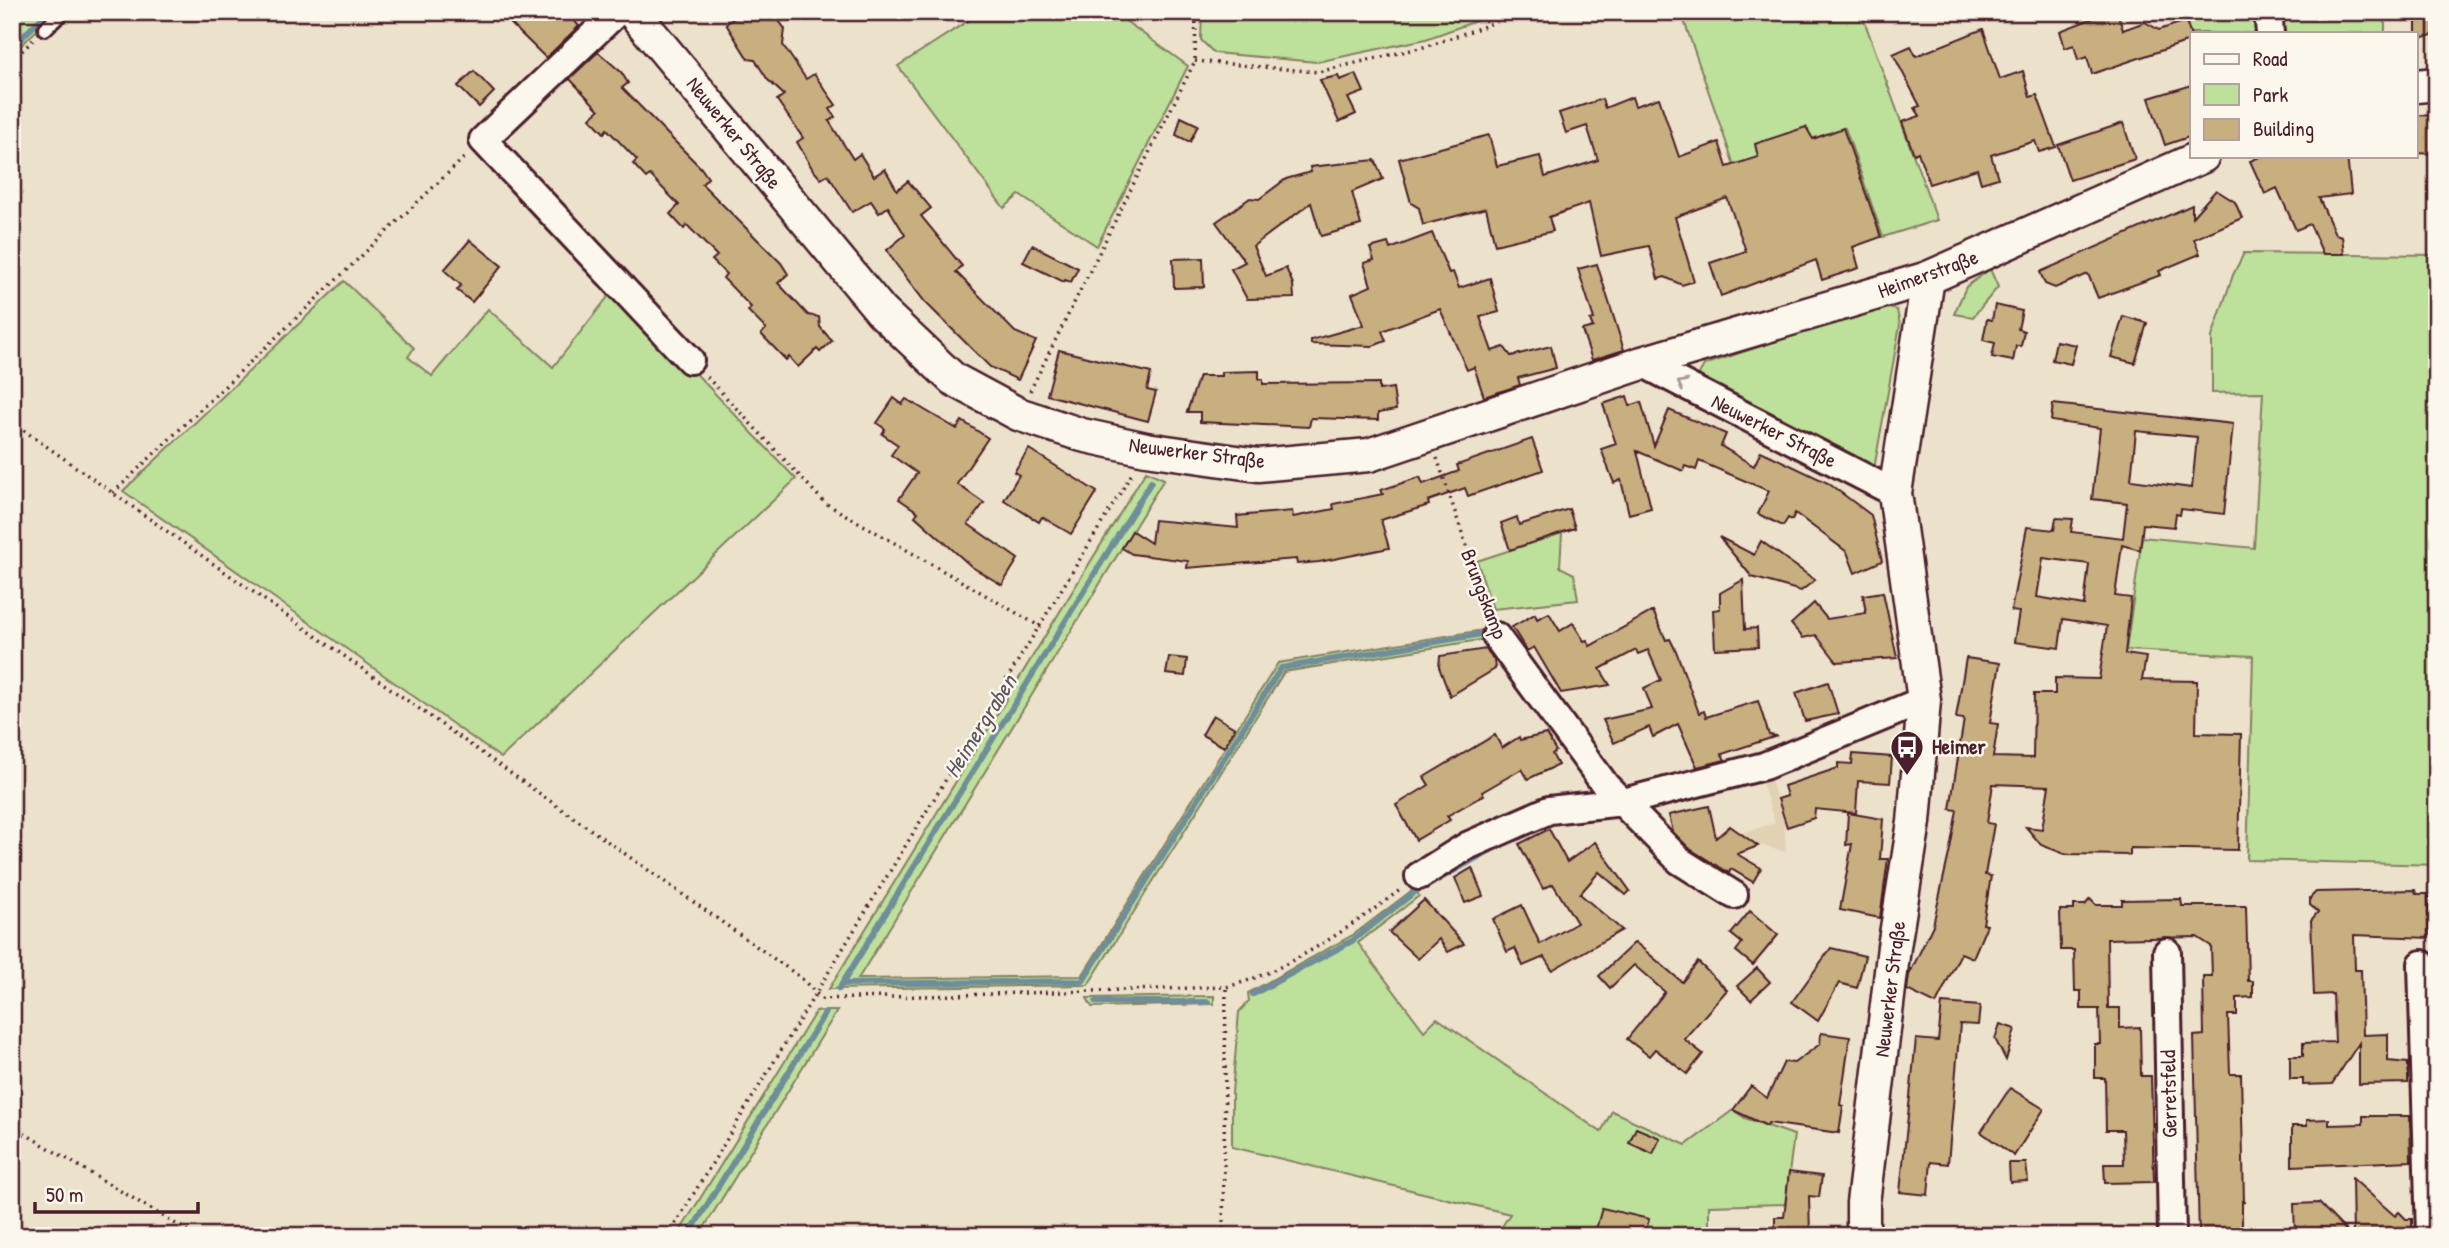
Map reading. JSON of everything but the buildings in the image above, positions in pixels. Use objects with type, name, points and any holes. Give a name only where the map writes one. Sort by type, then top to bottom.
[{"type":"street","points":[[617,12],[484,139],[691,359]]},
{"type":"street","name":"Neuwerker Straße","points":[[633,12],[882,312],[953,379],[1018,414],[1082,435],[1146,449],[1258,465],[1369,455],[1642,363],[1895,493]]},
{"type":"street","points":[[2268,12],[2270,32]]},
{"type":"street","points":[[2418,86],[2437,84]]},
{"type":"street","name":"Heimerstraße","points":[[1642,363],[1928,278],[2198,158]]},
{"type":"street","name":"Neuwerker Straße","points":[[1863,1236],[1863,1203],[1894,947],[1914,822],[1924,699],[1895,493],[1928,278]]},
{"type":"street","name":"Brungskamp","points":[[1496,636],[1606,786],[1680,861],[1734,895]]},
{"type":"street","points":[[1419,876],[1467,846],[1549,810],[1623,802],[1764,766],[1924,699]]},
{"type":"street","name":"Gerretsfeld","points":[[2167,952],[2172,1236]]},
{"type":"street","points":[[2422,964],[2430,1236]]},
{"type":"lane","points":[[45,29],[63,12]]},
{"type":"path","points":[[1018,414],[1195,61],[1196,12]]},
{"type":"path","points":[[1195,61],[1318,72],[1428,46],[1525,12]]},
{"type":"path","points":[[12,61],[45,29]]},
{"type":"path","points":[[113,493],[484,139]]},
{"type":"path","points":[[691,359],[825,503],[1041,627]]},
{"type":"path","points":[[12,422],[789,969],[822,999],[1226,987],[1245,982],[1346,930],[1419,876]]},
{"type":"path","name":"Brungskamp","points":[[1429,435],[1496,636]]},
{"type":"path","points":[[668,1236],[1041,627],[1146,449]]},
{"type":"path","points":[[1223,1236],[1226,987]]},
{"type":"path","points":[[12,1126],[196,1236]]},
{"type":"shaded area","points":[[1771,780],[1784,821],[1786,852],[1756,844],[1741,833],[1775,823],[1762,783]]},
{"type":"green space","points":[[12,12],[56,12],[12,54]]},
{"type":"green space","points":[[982,12],[1113,12],[1188,66],[1097,246],[1019,195],[1004,208],[898,66]]},
{"type":"green space","points":[[1202,12],[1501,12],[1426,39],[1317,62],[1214,53],[1201,40]]},
{"type":"green space","points":[[1681,12],[1861,12],[1937,220],[1883,237],[1845,128],[1734,165]]},
{"type":"green space","points":[[2183,12],[2255,12],[2257,32],[2190,32]]},
{"type":"green space","points":[[2280,12],[2385,12],[2385,32],[2282,32]]},
{"type":"green space","points":[[2244,253],[2437,255],[2437,865],[2247,860],[2253,656],[2126,650],[2142,537],[2254,548],[2263,392],[2212,393],[2212,337],[2233,275]]},
{"type":"green space","points":[[1990,269],[1998,287],[1973,317],[1954,314],[1966,287]]},
{"type":"green space","points":[[344,281],[414,348],[408,357],[432,376],[488,309],[553,367],[615,288],[796,479],[501,758],[123,491]]},
{"type":"green space","points":[[1881,306],[1897,310],[1900,325],[1874,469],[1705,389],[1699,374],[1704,365]]},
{"type":"green space","points":[[1146,471],[1164,479],[858,979],[1082,976],[1278,663],[1489,629],[1492,638],[1284,672],[1088,985],[829,989]]},
{"type":"green space","points":[[1562,533],[1560,567],[1574,574],[1578,600],[1493,609],[1477,561]]},
{"type":"green space","points":[[1415,888],[1419,896],[1358,943],[1424,1031],[1437,1018],[1601,1132],[1612,1111],[1686,1145],[1733,1110],[1745,1118],[1794,1135],[1785,1204],[1709,1206],[1709,1236],[1496,1236],[1510,1214],[1232,1147],[1232,1093],[1239,1012],[1249,1001],[1248,993],[1353,935]]},
{"type":"green space","points":[[1214,996],[1214,1004],[1092,1007],[1087,998]]},
{"type":"green space","points":[[816,1011],[837,1011],[699,1236],[677,1236]]},
{"type":"waterway","points":[[12,47],[48,12]]},
{"type":"waterway","name":"Heimergraben","points":[[839,989],[1151,482]]},
{"type":"waterway","points":[[842,984],[1083,981],[1281,668],[1482,634]]},
{"type":"waterway","points":[[1439,879],[1491,850]]},
{"type":"waterway","points":[[1253,994],[1352,941],[1416,891]]},
{"type":"waterway","points":[[1096,1002],[1208,1002]]},
{"type":"waterway","name":"Heimergraben","points":[[688,1236],[825,1013]]},
{"type":"place","name":"Heimer","points":[[1907,777]]}]
